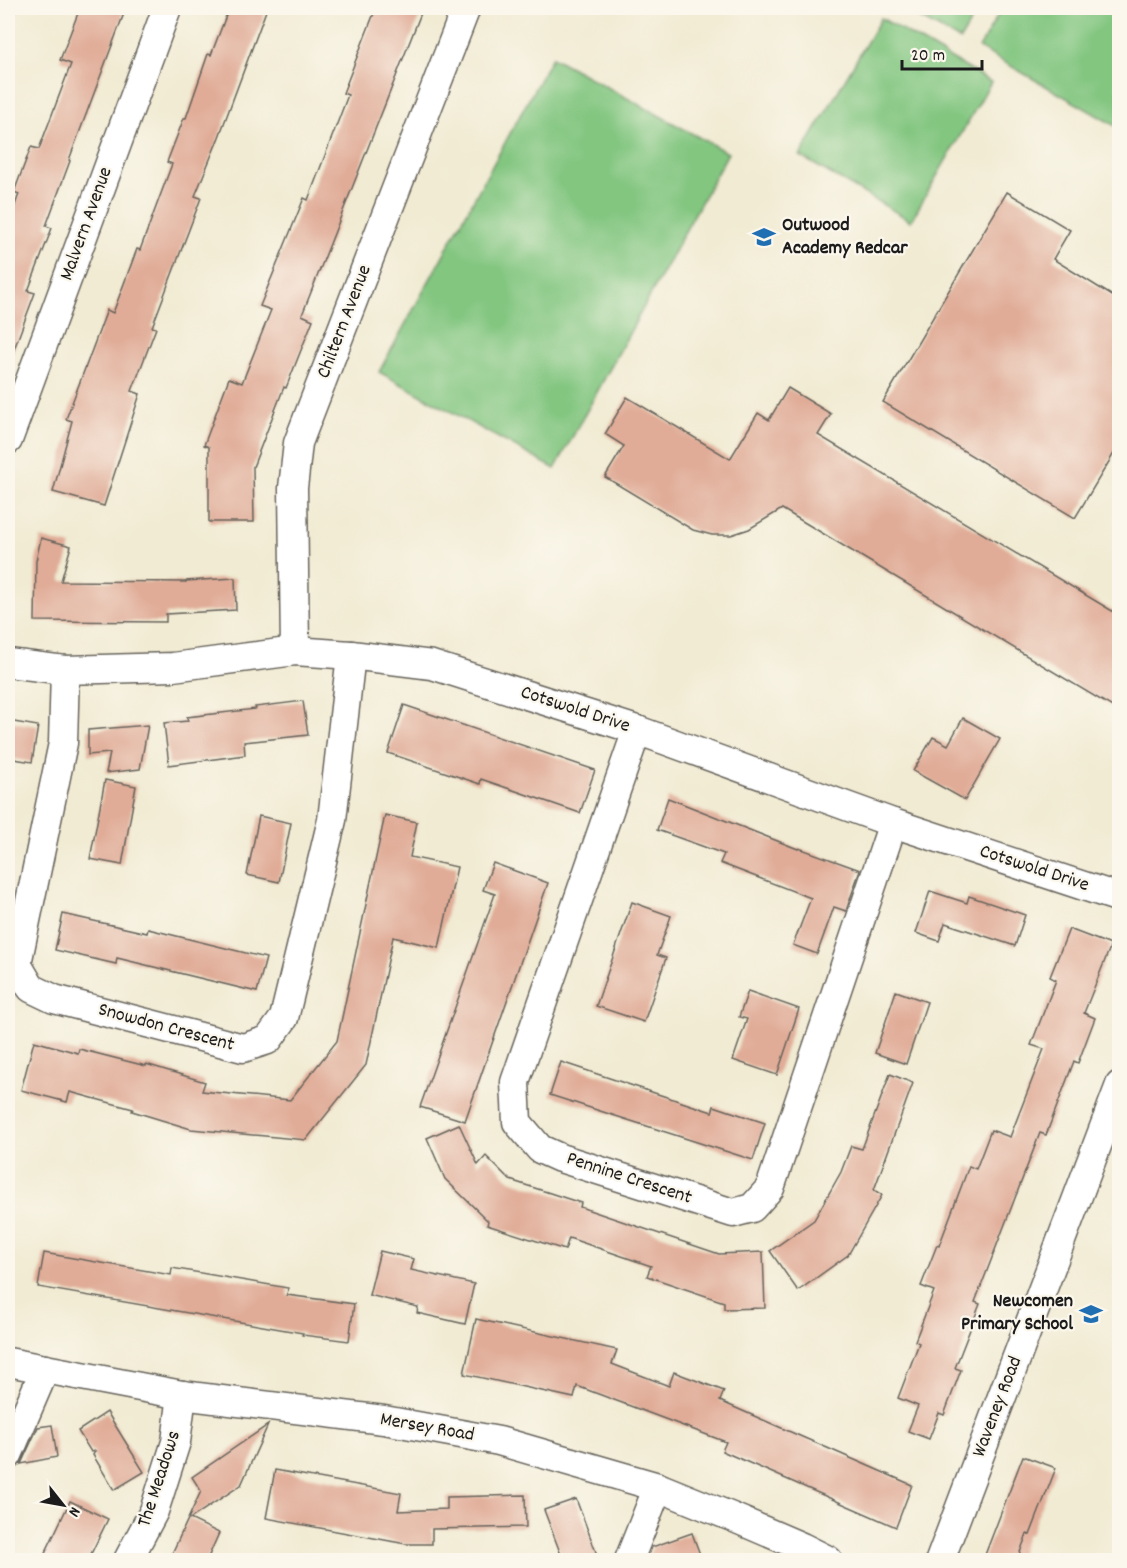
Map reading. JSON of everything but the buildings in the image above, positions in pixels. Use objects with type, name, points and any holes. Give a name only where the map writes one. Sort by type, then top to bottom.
[{"type":"street","name":"Malvern Avenue","points":[[8,440],[167,8]]},
{"type":"street","name":"Chiltern Avenue","points":[[296,651],[293,488],[298,442],[466,8]]},
{"type":"street","name":"Cotswold Drive","points":[[8,663],[65,670],[173,667],[296,651],[432,665],[637,730],[893,823],[1119,897]]},
{"type":"street","name":"Snowdon Crescent","points":[[65,670],[63,743],[17,964],[31,988],[54,999],[243,1048],[268,1040],[284,1018],[332,820],[351,655]]},
{"type":"street","name":"Pennine Crescent","points":[[637,730],[515,1082],[517,1122],[540,1149],[560,1158],[733,1213],[752,1208],[770,1188],[893,823]]},
{"type":"street","name":"Waveney Road","points":[[940,1560],[1119,1085]]},
{"type":"street","name":"Mersey Road","points":[[8,1362],[182,1395],[384,1420],[499,1441],[658,1487],[742,1521],[828,1560]]},
{"type":"street","points":[[8,1455],[45,1369]]},
{"type":"street","name":"The Meadows","points":[[128,1560],[154,1511],[176,1442],[182,1395]]},
{"type":"street","points":[[629,1560],[658,1487]]},
{"type":"green space","points":[[902,8],[979,8],[960,40]]},
{"type":"green space","points":[[1002,8],[1119,8],[1119,128],[979,48]]},
{"type":"green space","points":[[881,18],[991,82],[911,221],[800,156]]},
{"type":"green space","points":[[552,57],[728,153],[555,469],[379,372]]},
{"type":"place","name":"Outwood Academy Redcar","points":[[764,237]]},
{"type":"place","name":"Newcomen Primary School","points":[[1091,1314]]}]
